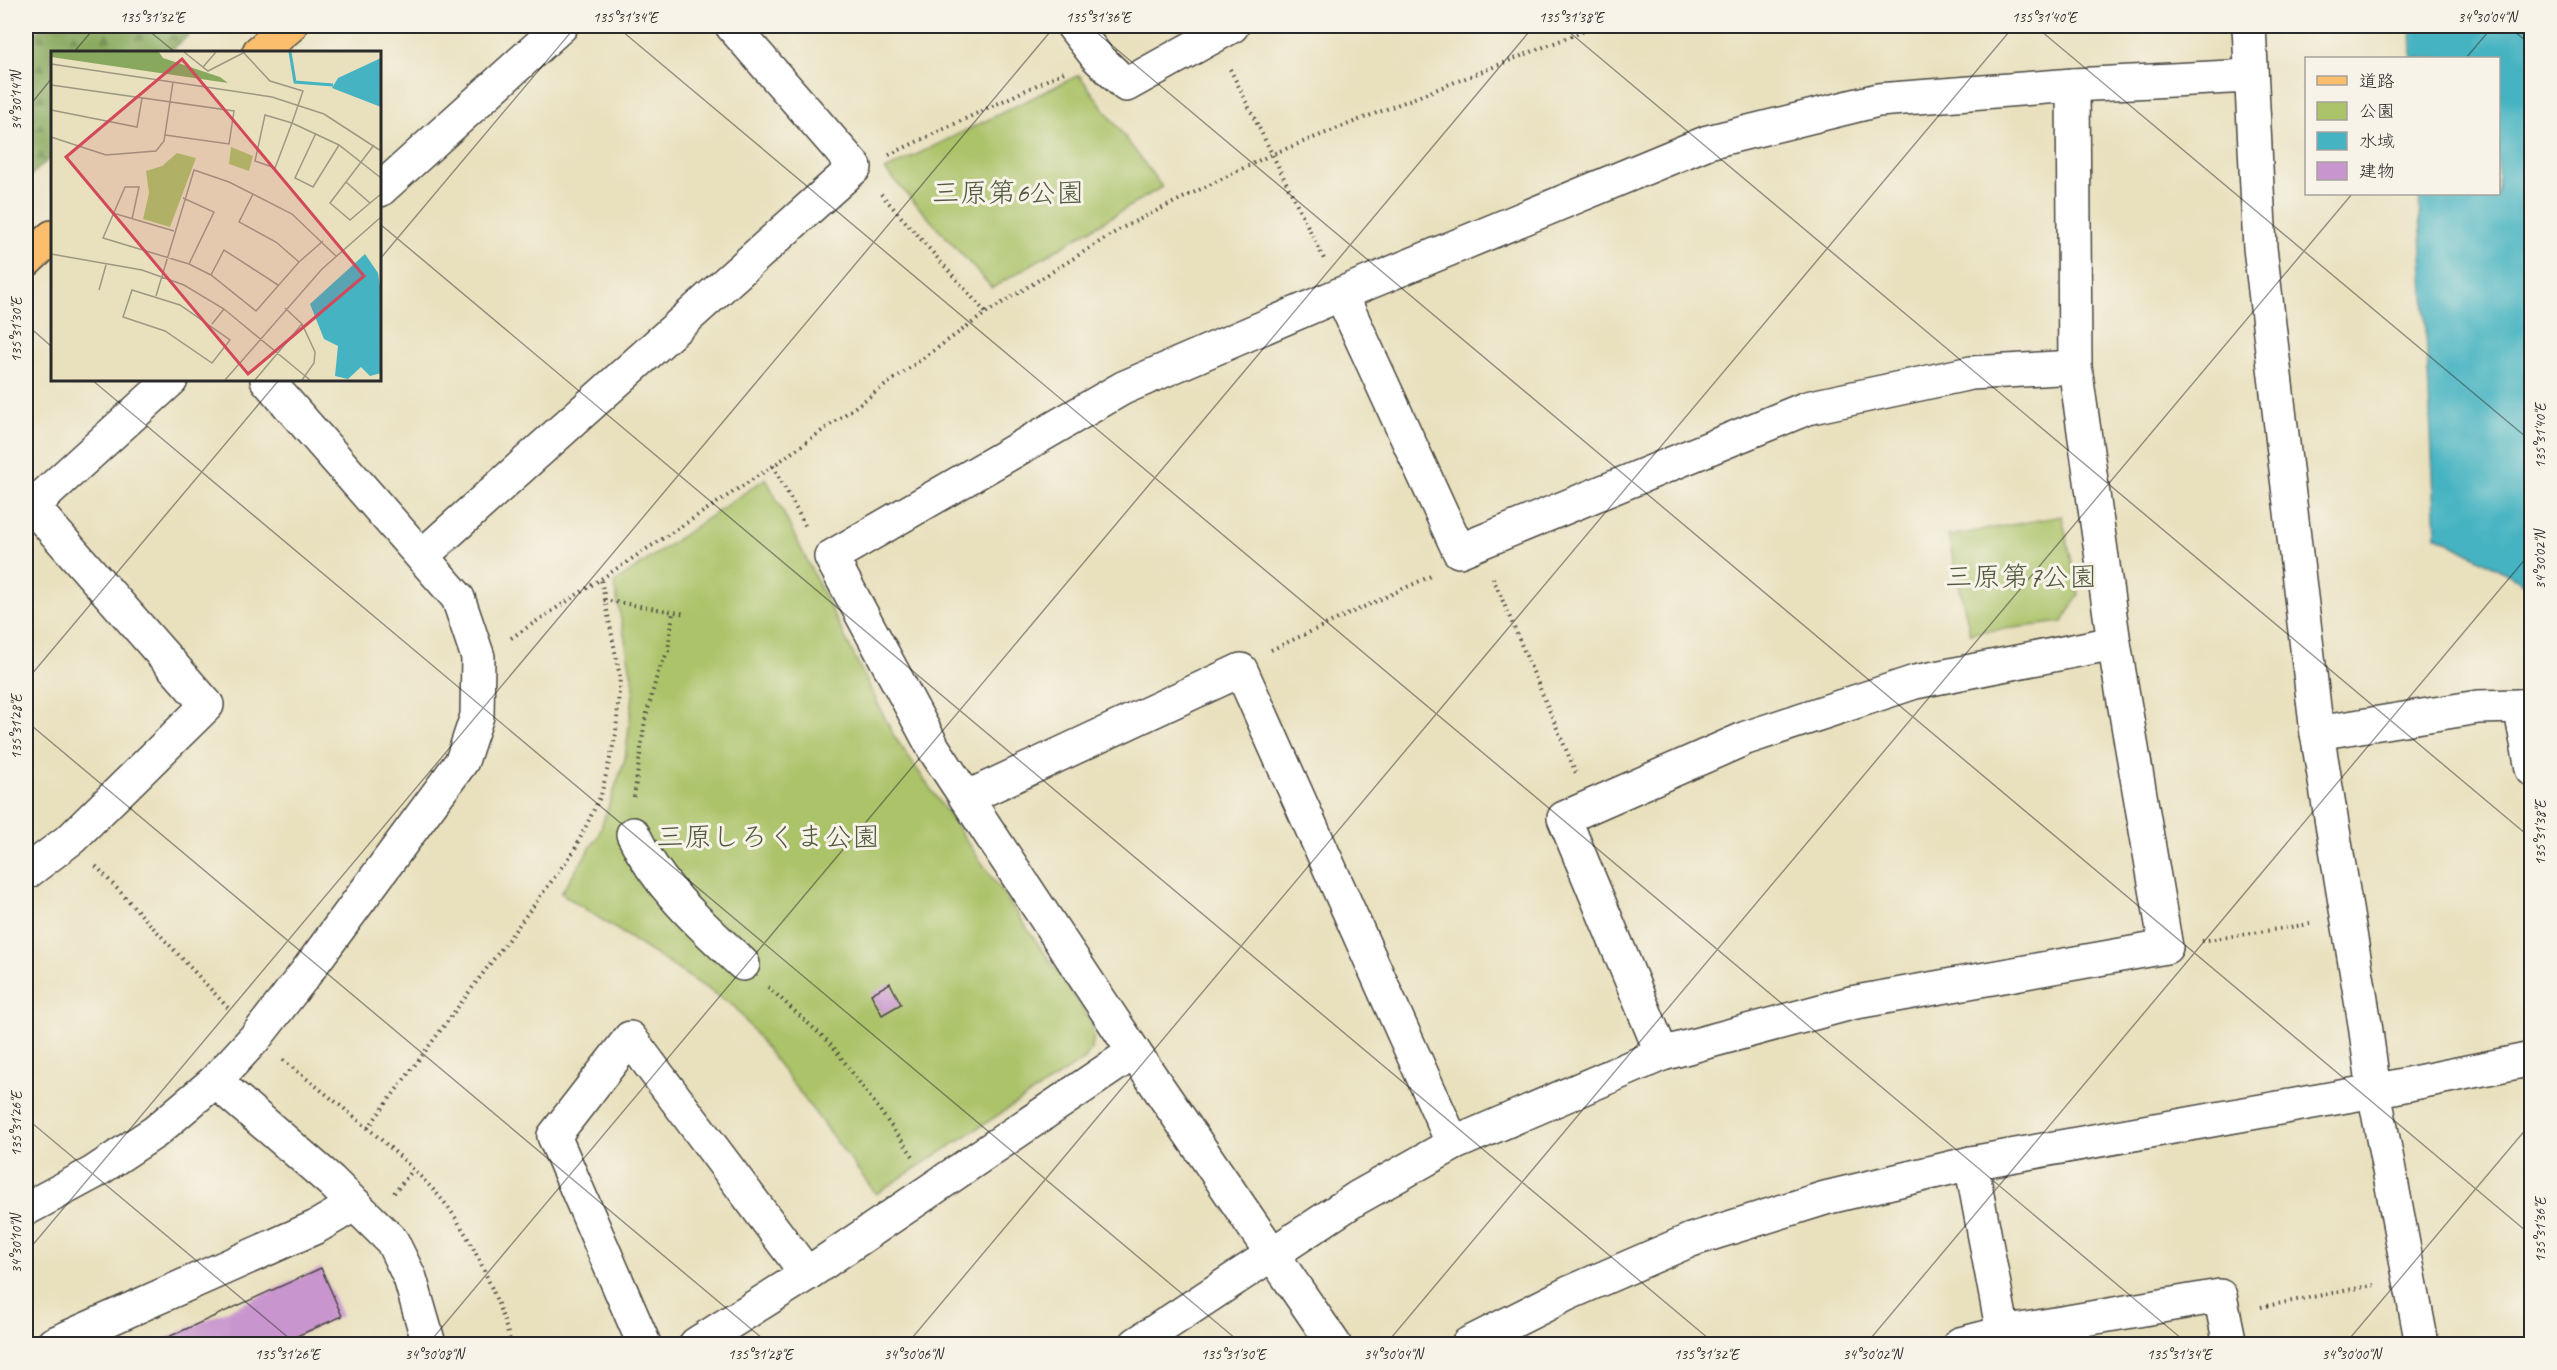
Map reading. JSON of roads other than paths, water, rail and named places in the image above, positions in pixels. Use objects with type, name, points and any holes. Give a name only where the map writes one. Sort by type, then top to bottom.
[{"type":"main road","points":[[261,51],[290,26]]},
{"type":"main road","points":[[26,261],[51,238]]},
{"type":"street","points":[[381,189],[561,26]]},
{"type":"street","points":[[422,556],[855,167],[732,26]]},
{"type":"street","points":[[1073,26],[1097,57],[1126,85],[1223,30]]},
{"type":"street","points":[[2249,26],[2260,248],[2317,733],[2374,1091],[2422,1344]]},
{"type":"street","points":[[1334,1344],[1134,1052],[934,749],[831,557],[1123,388],[1341,294],[1708,142],[1878,100],[2073,84],[2250,76]]},
{"type":"street","points":[[1136,1344],[1357,1198],[1452,1143],[1662,1054],[1851,1003],[2166,947],[2114,643],[2075,367],[2073,84]]},
{"type":"street","points":[[1341,294],[1468,547],[1807,408],[1971,374],[2075,367]]},
{"type":"street","points":[[26,873],[72,838],[207,705],[29,509],[170,381]]},
{"type":"street","points":[[26,1209],[93,1173],[155,1132],[214,1080],[256,1037],[319,956],[462,760],[477,716],[478,657],[458,598],[268,381]]},
{"type":"street","points":[[1662,1054],[1564,818],[1746,738],[1915,682],[2114,643]]},
{"type":"street","points":[[966,798],[1241,670],[1452,1143]]},
{"type":"street","points":[[2317,733],[2478,707],[2526,707],[2532,769]]},
{"type":"street","points":[[633,834],[645,859],[686,910],[743,964]]},
{"type":"street","points":[[644,1344],[554,1136],[630,1038],[807,1274]]},
{"type":"street","points":[[696,1344],[807,1274],[1134,1052]]},
{"type":"street","points":[[1468,1344],[1569,1293],[1691,1240],[1825,1198],[1971,1163],[2374,1091],[2532,1059]]},
{"type":"street","points":[[214,1080],[355,1204],[392,1241],[410,1278],[429,1344]]},
{"type":"street","points":[[1971,1163],[2003,1333]]},
{"type":"street","points":[[53,1344],[316,1227],[355,1204]]},
{"type":"street","points":[[1960,1344],[2003,1333],[2220,1296],[2227,1329]]},
{"type":"water","points":[[2411,26],[2531,26],[2531,587],[2436,535],[2419,195],[2500,195],[2500,57],[2412,57]]},
{"type":"park label","name":"三原第6公園","points":[[1008,192]]},
{"type":"park label","name":"三原第7公園","points":[[2021,576]]},
{"type":"park label","name":"三原しろくま公園","points":[[768,836]]}]
